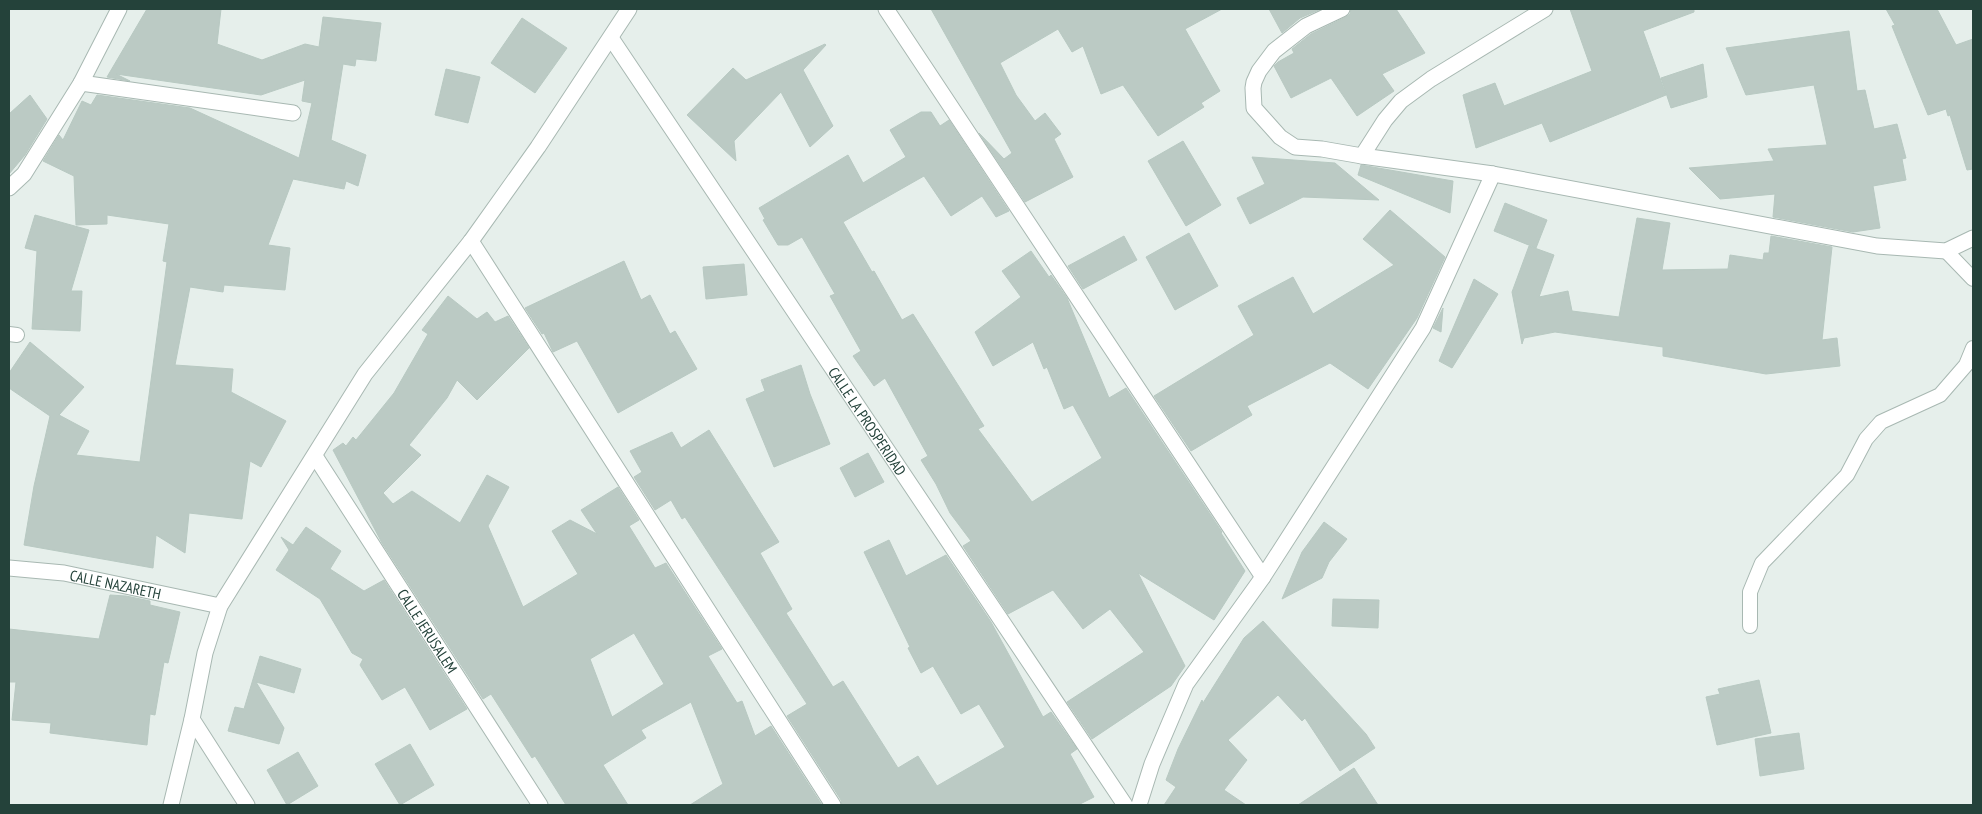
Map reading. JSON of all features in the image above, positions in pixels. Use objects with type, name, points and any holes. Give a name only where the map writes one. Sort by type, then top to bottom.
[{"type":"street","points":[[9,188],[24,174],[81,83],[119,9]]},
{"type":"street","points":[[171,805],[192,719],[205,653],[220,606],[365,374],[471,241],[538,147],[629,9]]},
{"type":"street","points":[[886,9],[1263,577]]},
{"type":"street","points":[[1342,9],[1306,26],[1274,51],[1259,71],[1254,82],[1254,108],[1280,138],[1295,146],[1493,174],[1877,246],[1946,251],[1973,238]]},
{"type":"street","points":[[1362,156],[1385,120],[1401,101],[1431,80],[1545,9]]},
{"type":"street","name":"CALLE LA PROSPERIDAD","points":[[611,38],[1125,805]]},
{"type":"street","points":[[81,83],[293,113]]},
{"type":"street","points":[[1139,805],[1152,764],[1186,684],[1263,577],[1423,328],[1493,174]]},
{"type":"street","points":[[471,241],[833,805]]},
{"type":"street","name":"CALLE JERUSALEM","points":[[315,456],[540,805]]},
{"type":"street","name":"CALLE NAZARETH","points":[[9,568],[64,574],[220,606]]},
{"type":"street","points":[[192,719],[247,805]]},
{"type":"lane","points":[[1946,251],[1973,279]]},
{"type":"lane","points":[[1750,626],[1750,592],[1762,563],[1846,475],[1866,439],[1881,422],[1940,395],[1966,365],[1973,348]]},
{"type":"building","points":[[147,9],[221,9],[217,44],[262,60],[305,44],[319,47],[323,17],[381,23],[376,61],[356,59],[355,66],[343,64],[331,140],[366,155],[358,186],[346,181],[344,189],[293,179],[268,245],[290,248],[285,290],[224,285],[223,292],[190,287],[175,365],[233,369],[231,392],[286,421],[261,467],[250,461],[242,519],[189,513],[185,553],[156,535],[153,568],[24,545],[34,486],[50,416],[9,388],[9,373],[30,342],[84,387],[59,415],[89,431],[76,455],[140,462],[167,262],[163,261],[169,224],[107,215],[107,224],[76,225],[74,176],[43,161],[59,135],[63,140],[82,101],[91,105],[97,95],[190,108],[299,158],[312,103],[302,101],[305,80],[261,95],[116,74],[130,81],[107,77]]},
{"type":"building","points":[[931,9],[1222,9],[1185,29],[1220,91],[1201,103],[1204,107],[1158,136],[1123,85],[1101,94],[1083,46],[1072,52],[1058,29],[1000,63],[1016,95],[1035,121],[1045,113],[1061,134],[1054,139],[1073,177],[1025,202],[979,133],[1004,159],[1012,153]]},
{"type":"building","points":[[1269,9],[1321,9],[1300,18],[1282,33]]},
{"type":"building","points":[[1351,9],[1396,9],[1425,53],[1382,74],[1394,91],[1357,116],[1331,78],[1291,98],[1274,66],[1294,53],[1292,49],[1311,34],[1346,17],[1350,14]]},
{"type":"building","points":[[1570,9],[1694,9],[1694,12],[1643,31],[1666,95],[1550,142],[1542,123],[1476,148],[1463,95],[1495,83],[1504,106],[1592,71]]},
{"type":"building","points":[[1886,9],[1937,9],[1956,45],[1973,39],[1973,169],[1967,170],[1950,115],[1948,116],[1946,109],[1928,115],[1892,26],[1895,25]]},
{"type":"building","points":[[522,18],[567,48],[535,93],[491,63]]},
{"type":"building","points":[[1849,31],[1857,91],[1865,90],[1874,129],[1897,124],[1906,158],[1902,159],[1906,180],[1873,186],[1880,228],[1853,232],[1773,217],[1775,194],[1720,199],[1689,168],[1774,161],[1768,149],[1827,145],[1814,85],[1746,95],[1726,48]]},
{"type":"building","points":[[825,44],[803,70],[833,126],[810,147],[781,92],[734,141],[736,161],[687,115],[733,68],[746,80]]},
{"type":"building","points":[[1703,64],[1707,97],[1671,108],[1661,78]]},
{"type":"building","points":[[446,69],[480,77],[468,123],[435,115]]},
{"type":"building","points":[[30,95],[47,119],[25,155],[9,174],[9,114]]},
{"type":"building","points":[[921,112],[931,112],[940,126],[949,120],[1009,211],[996,217],[982,196],[951,216],[924,176],[843,222],[902,320],[913,314],[984,426],[978,429],[1032,502],[1102,458],[1073,405],[1064,409],[1047,367],[1044,369],[1033,342],[993,366],[975,332],[1021,297],[1002,271],[1031,251],[1049,277],[1051,275],[1067,298],[1109,398],[1126,388],[1222,532],[1245,571],[1214,620],[1138,573],[1185,666],[1171,686],[1092,739],[1067,702],[1144,652],[1110,609],[1083,629],[1053,590],[1008,614],[963,546],[971,541],[950,513],[936,484],[921,460],[928,456],[885,378],[874,386],[853,356],[861,351],[830,296],[835,294],[802,237],[788,245],[778,245],[763,220],[765,219],[759,208],[848,155],[863,183],[906,157],[890,130]]},
{"type":"building","points":[[1183,141],[1221,205],[1186,226],[1148,161]]},
{"type":"building","points":[[1252,157],[1335,163],[1379,200],[1303,197],[1250,224],[1237,198],[1265,184]]},
{"type":"building","points":[[1361,165],[1453,181],[1450,213],[1358,175]]},
{"type":"building","points":[[1505,203],[1547,220],[1536,248],[1494,231]]},
{"type":"building","points":[[1390,210],[1445,257],[1417,318],[1368,389],[1330,363],[1247,406],[1252,415],[1191,451],[1154,396],[1254,335],[1238,306],[1293,277],[1313,314],[1394,265],[1363,239]]},
{"type":"building","points":[[35,215],[89,230],[71,291],[82,291],[80,331],[32,329],[37,251],[25,248]]},
{"type":"building","points":[[1637,218],[1670,223],[1662,270],[1728,269],[1730,255],[1763,260],[1764,253],[1769,253],[1771,236],[1832,247],[1822,340],[1837,338],[1840,366],[1766,374],[1663,356],[1663,347],[1555,332],[1524,338],[1522,344],[1512,292],[1529,246],[1554,255],[1539,297],[1568,291],[1572,311],[1619,317]]},
{"type":"building","points":[[1189,233],[1218,286],[1175,310],[1146,257]]},
{"type":"building","points":[[1124,236],[1137,260],[1083,289],[1068,266]]},
{"type":"building","points":[[624,261],[641,300],[650,295],[670,334],[675,331],[697,369],[618,413],[577,341],[553,352],[544,333],[542,334],[525,308]]},
{"type":"building","points":[[744,264],[747,295],[706,299],[703,267]]},
{"type":"building","points":[[1474,279],[1498,294],[1452,368],[1439,361]]},
{"type":"building","points":[[448,296],[477,319],[487,312],[495,322],[508,316],[529,348],[477,400],[457,380],[447,398],[409,445],[421,455],[383,493],[393,504],[412,491],[460,523],[487,475],[509,487],[488,526],[523,607],[578,574],[552,531],[570,520],[597,534],[581,510],[618,487],[639,520],[629,526],[655,568],[666,563],[722,649],[708,656],[737,703],[742,701],[755,736],[771,726],[822,805],[690,805],[723,784],[691,702],[641,730],[646,738],[603,765],[628,805],[566,805],[535,756],[532,758],[491,694],[483,699],[382,543],[333,450],[343,443],[346,446],[353,437],[356,440],[394,393],[428,334],[422,330]],"holes":[[[634,633],[664,684],[612,717],[590,659]]]},
{"type":"building","points":[[1443,308],[1441,332],[1433,328]]},
{"type":"building","points":[[801,365],[810,394],[830,444],[774,467],[746,399],[765,391],[761,380]]},
{"type":"building","points":[[709,430],[779,542],[760,553],[792,609],[786,613],[833,687],[843,681],[898,768],[918,756],[937,786],[1005,747],[979,704],[961,714],[933,666],[921,673],[864,552],[889,540],[906,576],[946,555],[991,622],[1043,717],[1051,712],[1077,749],[1070,754],[1094,797],[1078,805],[842,805],[841,800],[787,716],[807,704],[685,517],[682,519],[671,500],[655,510],[634,477],[642,472],[630,451],[672,432],[681,448]]},
{"type":"building","points":[[868,453],[884,482],[855,497],[840,468]]},
{"type":"building","points":[[1324,522],[1347,539],[1329,562],[1322,578],[1282,599],[1302,552]]},
{"type":"building","points":[[306,527],[341,551],[330,569],[364,591],[384,580],[467,709],[430,730],[405,687],[382,700],[360,665],[363,659],[352,653],[320,599],[276,570],[289,550],[281,537],[293,545]]},
{"type":"building","points":[[110,595],[150,601],[150,605],[180,612],[168,663],[164,662],[155,715],[150,714],[147,745],[50,733],[51,723],[12,720],[16,682],[9,682],[9,629],[99,639]]},
{"type":"building","points":[[1333,599],[1379,600],[1378,628],[1332,626]]},
{"type":"building","points":[[1263,621],[1366,734],[1375,748],[1340,771],[1305,718],[1302,721],[1278,695],[1228,740],[1247,760],[1224,790],[1246,805],[1164,805],[1176,787],[1166,780],[1178,749],[1202,700],[1203,703],[1244,638]]},
{"type":"building","points":[[260,656],[301,669],[294,693],[256,682],[284,728],[279,744],[228,731],[235,707],[244,709]]},
{"type":"building","points":[[1759,680],[1771,733],[1717,745],[1706,697],[1720,694],[1718,689]]},
{"type":"building","points":[[1799,733],[1804,769],[1760,776],[1755,739]]},
{"type":"building","points":[[410,744],[434,785],[400,805],[375,764]]},
{"type":"building","points":[[298,752],[318,786],[287,805],[267,770]]},
{"type":"building","points":[[1354,768],[1378,805],[1298,805]]}]
